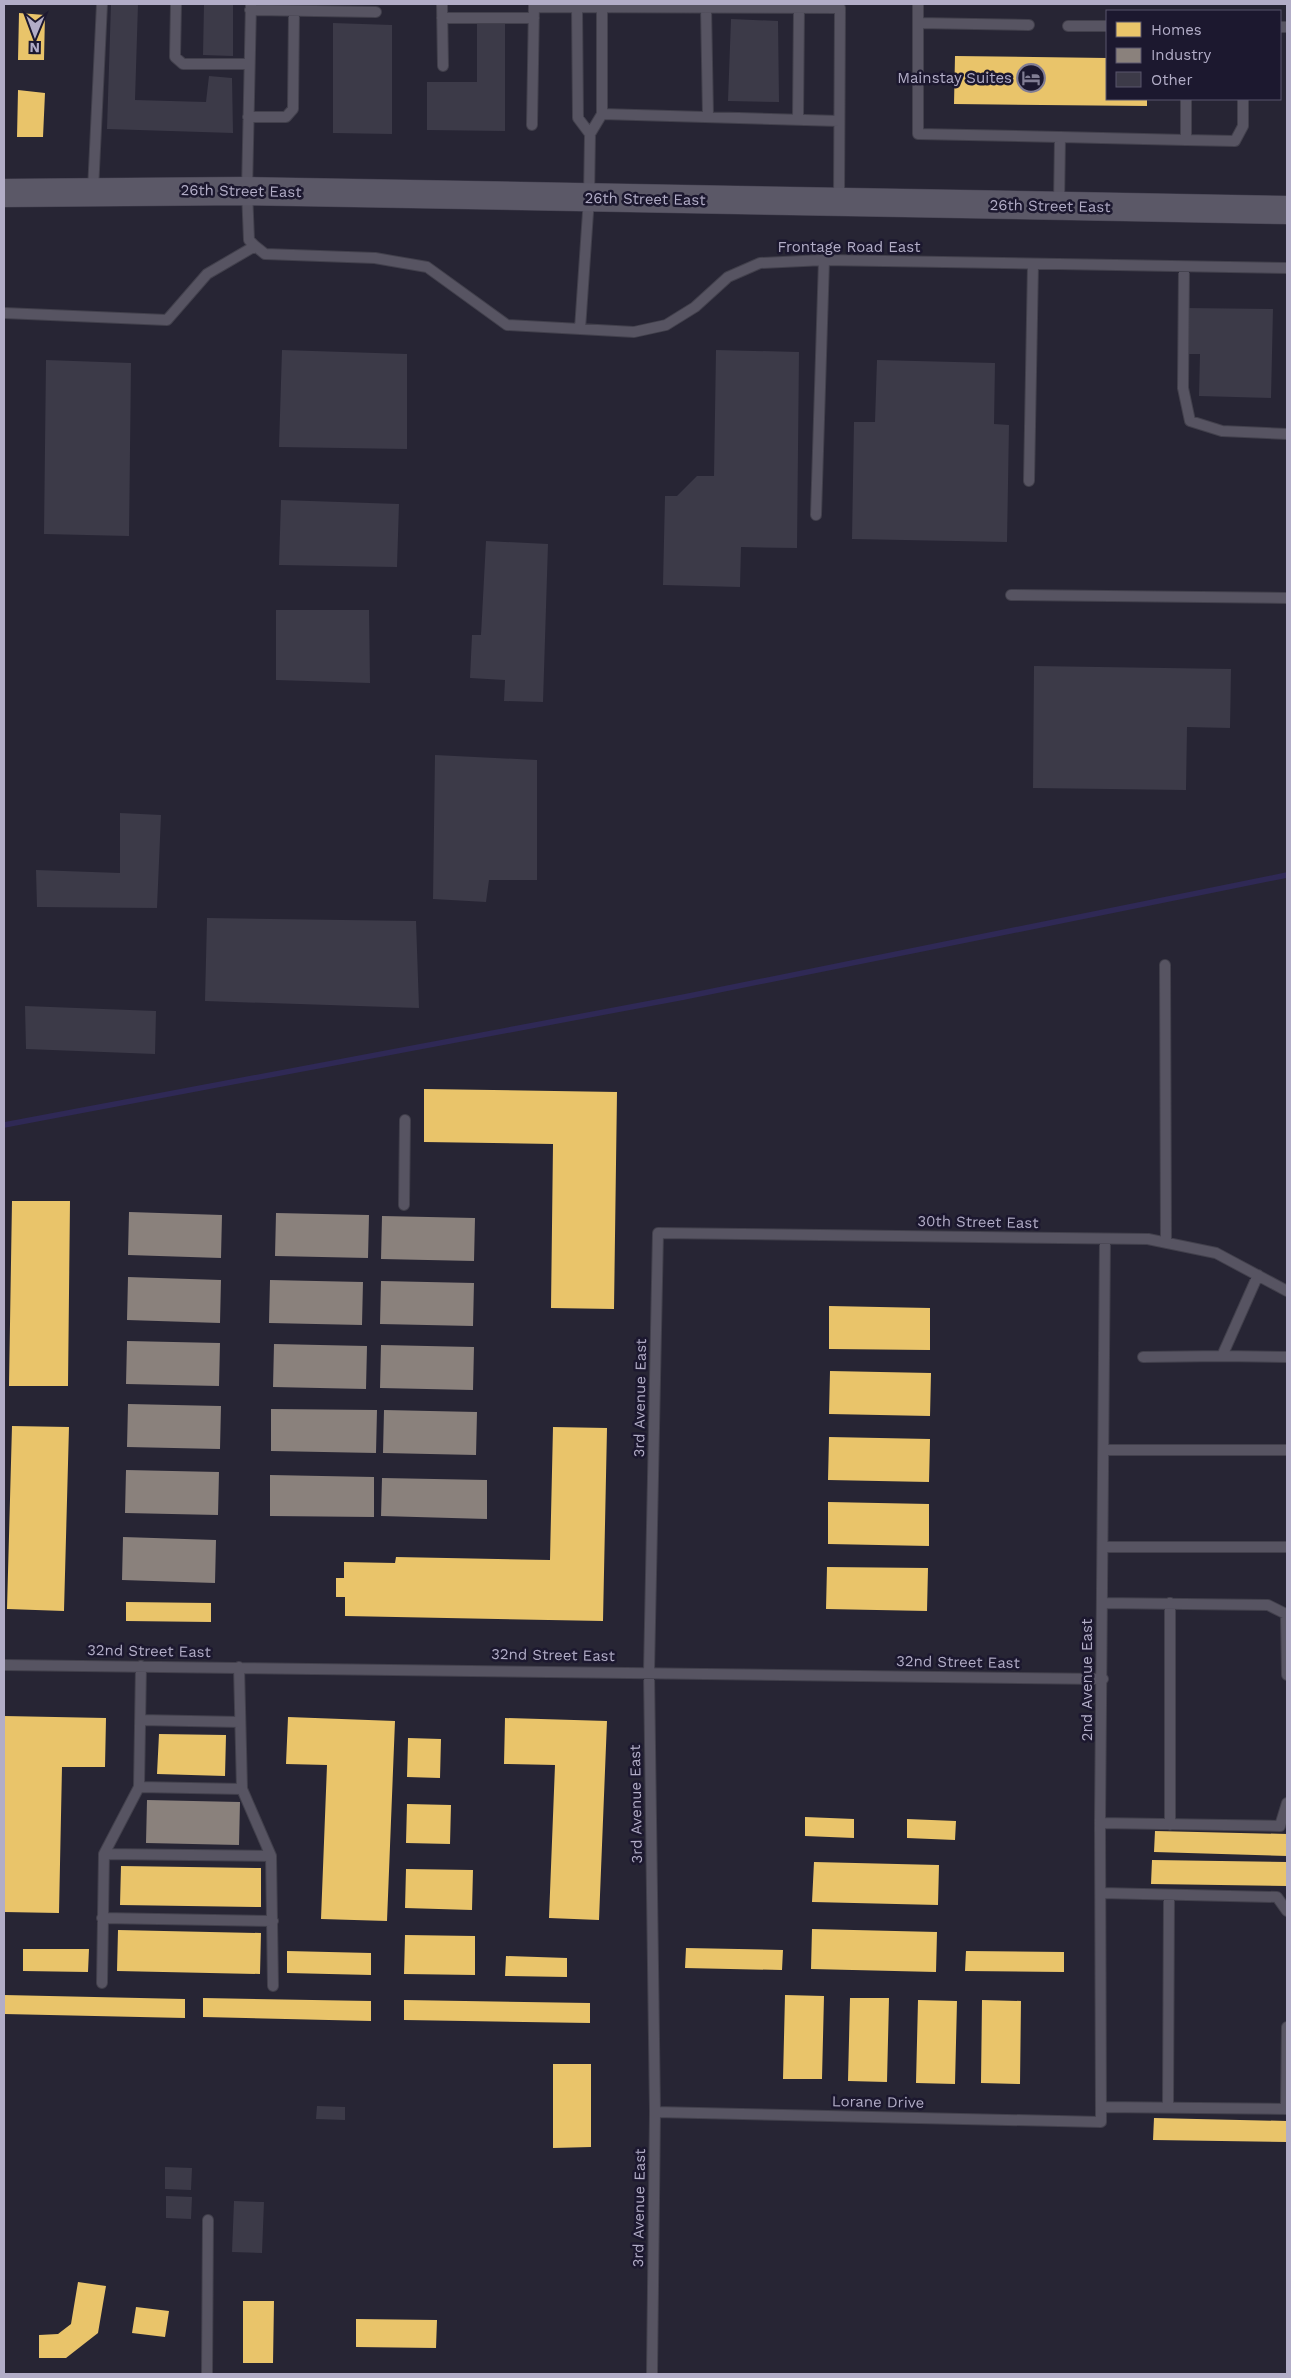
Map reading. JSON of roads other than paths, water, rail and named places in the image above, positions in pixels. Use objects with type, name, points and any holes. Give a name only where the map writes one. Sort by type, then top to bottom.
[{"type":"main road","name":"26th Street East","points":[[4,193],[93,190],[247,191],[1287,210]]},
{"type":"lane","points":[[93,190],[102,4]]},
{"type":"lane","points":[[176,4],[175,57],[183,64],[249,64]]},
{"type":"lane","points":[[442,4],[443,66]]},
{"type":"lane","points":[[918,4],[918,134],[1235,141],[1243,126],[1243,100]]},
{"type":"lane","points":[[442,18],[590,6],[602,8],[842,5],[839,202]]},
{"type":"lane","points":[[4,313],[167,320],[207,274],[255,246],[249,240],[247,191],[251,7],[294,11],[376,12]]},
{"type":"lane","points":[[706,7],[708,116]]},
{"type":"lane","points":[[798,120],[799,7]]},
{"type":"lane","points":[[577,8],[578,118],[590,134]]},
{"type":"lane","points":[[580,329],[589,198],[590,134],[602,114],[602,8]]},
{"type":"lane","points":[[532,125],[534,10]]},
{"type":"lane","points":[[248,117],[286,117],[293,109],[294,11]]},
{"type":"lane","points":[[918,23],[1029,25]]},
{"type":"lane","points":[[1068,26],[1106,26]]},
{"type":"lane","points":[[1186,100],[1186,140]]},
{"type":"lane","points":[[602,114],[839,121]]},
{"type":"lane","points":[[1059,206],[1060,137]]},
{"type":"lane","name":"Frontage Road East","points":[[255,246],[265,254],[375,258],[427,267],[508,325],[634,332],[666,325],[696,307],[728,277],[760,264],[824,260],[1287,268]]},
{"type":"lane","points":[[816,515],[824,260]]},
{"type":"lane","points":[[1029,481],[1033,264]]},
{"type":"lane","points":[[1184,267],[1183,388],[1190,421],[1222,432],[1287,434]]},
{"type":"lane","points":[[1011,596],[1287,598]]},
{"type":"lane","points":[[1165,965],[1166,1243]]},
{"type":"lane","points":[[404,1204],[405,1120]]},
{"type":"lane","name":"30th Street East","points":[[658,1233],[1148,1239],[1216,1253],[1287,1291]]},
{"type":"lane","name":"3rd Avenue East","points":[[652,2374],[655,2112],[649,1672],[658,1233]]},
{"type":"lane","name":"2nd Avenue East","points":[[1101,2122],[1100,1823],[1103,1679],[1105,1239]]},
{"type":"lane","points":[[1222,1356],[1258,1275]]},
{"type":"lane","points":[[1143,1356],[1287,1357]]},
{"type":"lane","points":[[1104,1450],[1287,1450]]},
{"type":"lane","points":[[1103,1547],[1287,1547]]},
{"type":"lane","points":[[1102,1603],[1268,1605],[1286,1614],[1287,1675]]},
{"type":"lane","points":[[1170,1603],[1170,1825]]},
{"type":"lane","name":"32nd Street East","points":[[4,1665],[1103,1679]]},
{"type":"lane","points":[[102,1983],[104,1854],[138,1787],[141,1666]]},
{"type":"lane","points":[[239,1667],[242,1789],[271,1856],[273,1986]]},
{"type":"lane","points":[[140,1720],[240,1722]]},
{"type":"lane","points":[[138,1787],[242,1789]]},
{"type":"lane","points":[[1100,1823],[1280,1826],[1287,1803]]},
{"type":"lane","points":[[104,1854],[271,1856]]},
{"type":"lane","points":[[1101,1892],[1277,1897],[1287,1911]]},
{"type":"lane","points":[[1168,2108],[1169,1895]]},
{"type":"lane","points":[[102,1918],[273,1921]]},
{"type":"lane","points":[[1101,2107],[1286,2109],[1287,2027]]},
{"type":"lane","name":"Lorane Drive","points":[[655,2112],[1101,2122]]},
{"type":"lane","points":[[207,2374],[208,2220]]},
{"type":"waterway","points":[[4,1125],[684,997],[1287,875]]},
{"type":"place","name":"Mainstay Suites","points":[[1031,78]]}]
